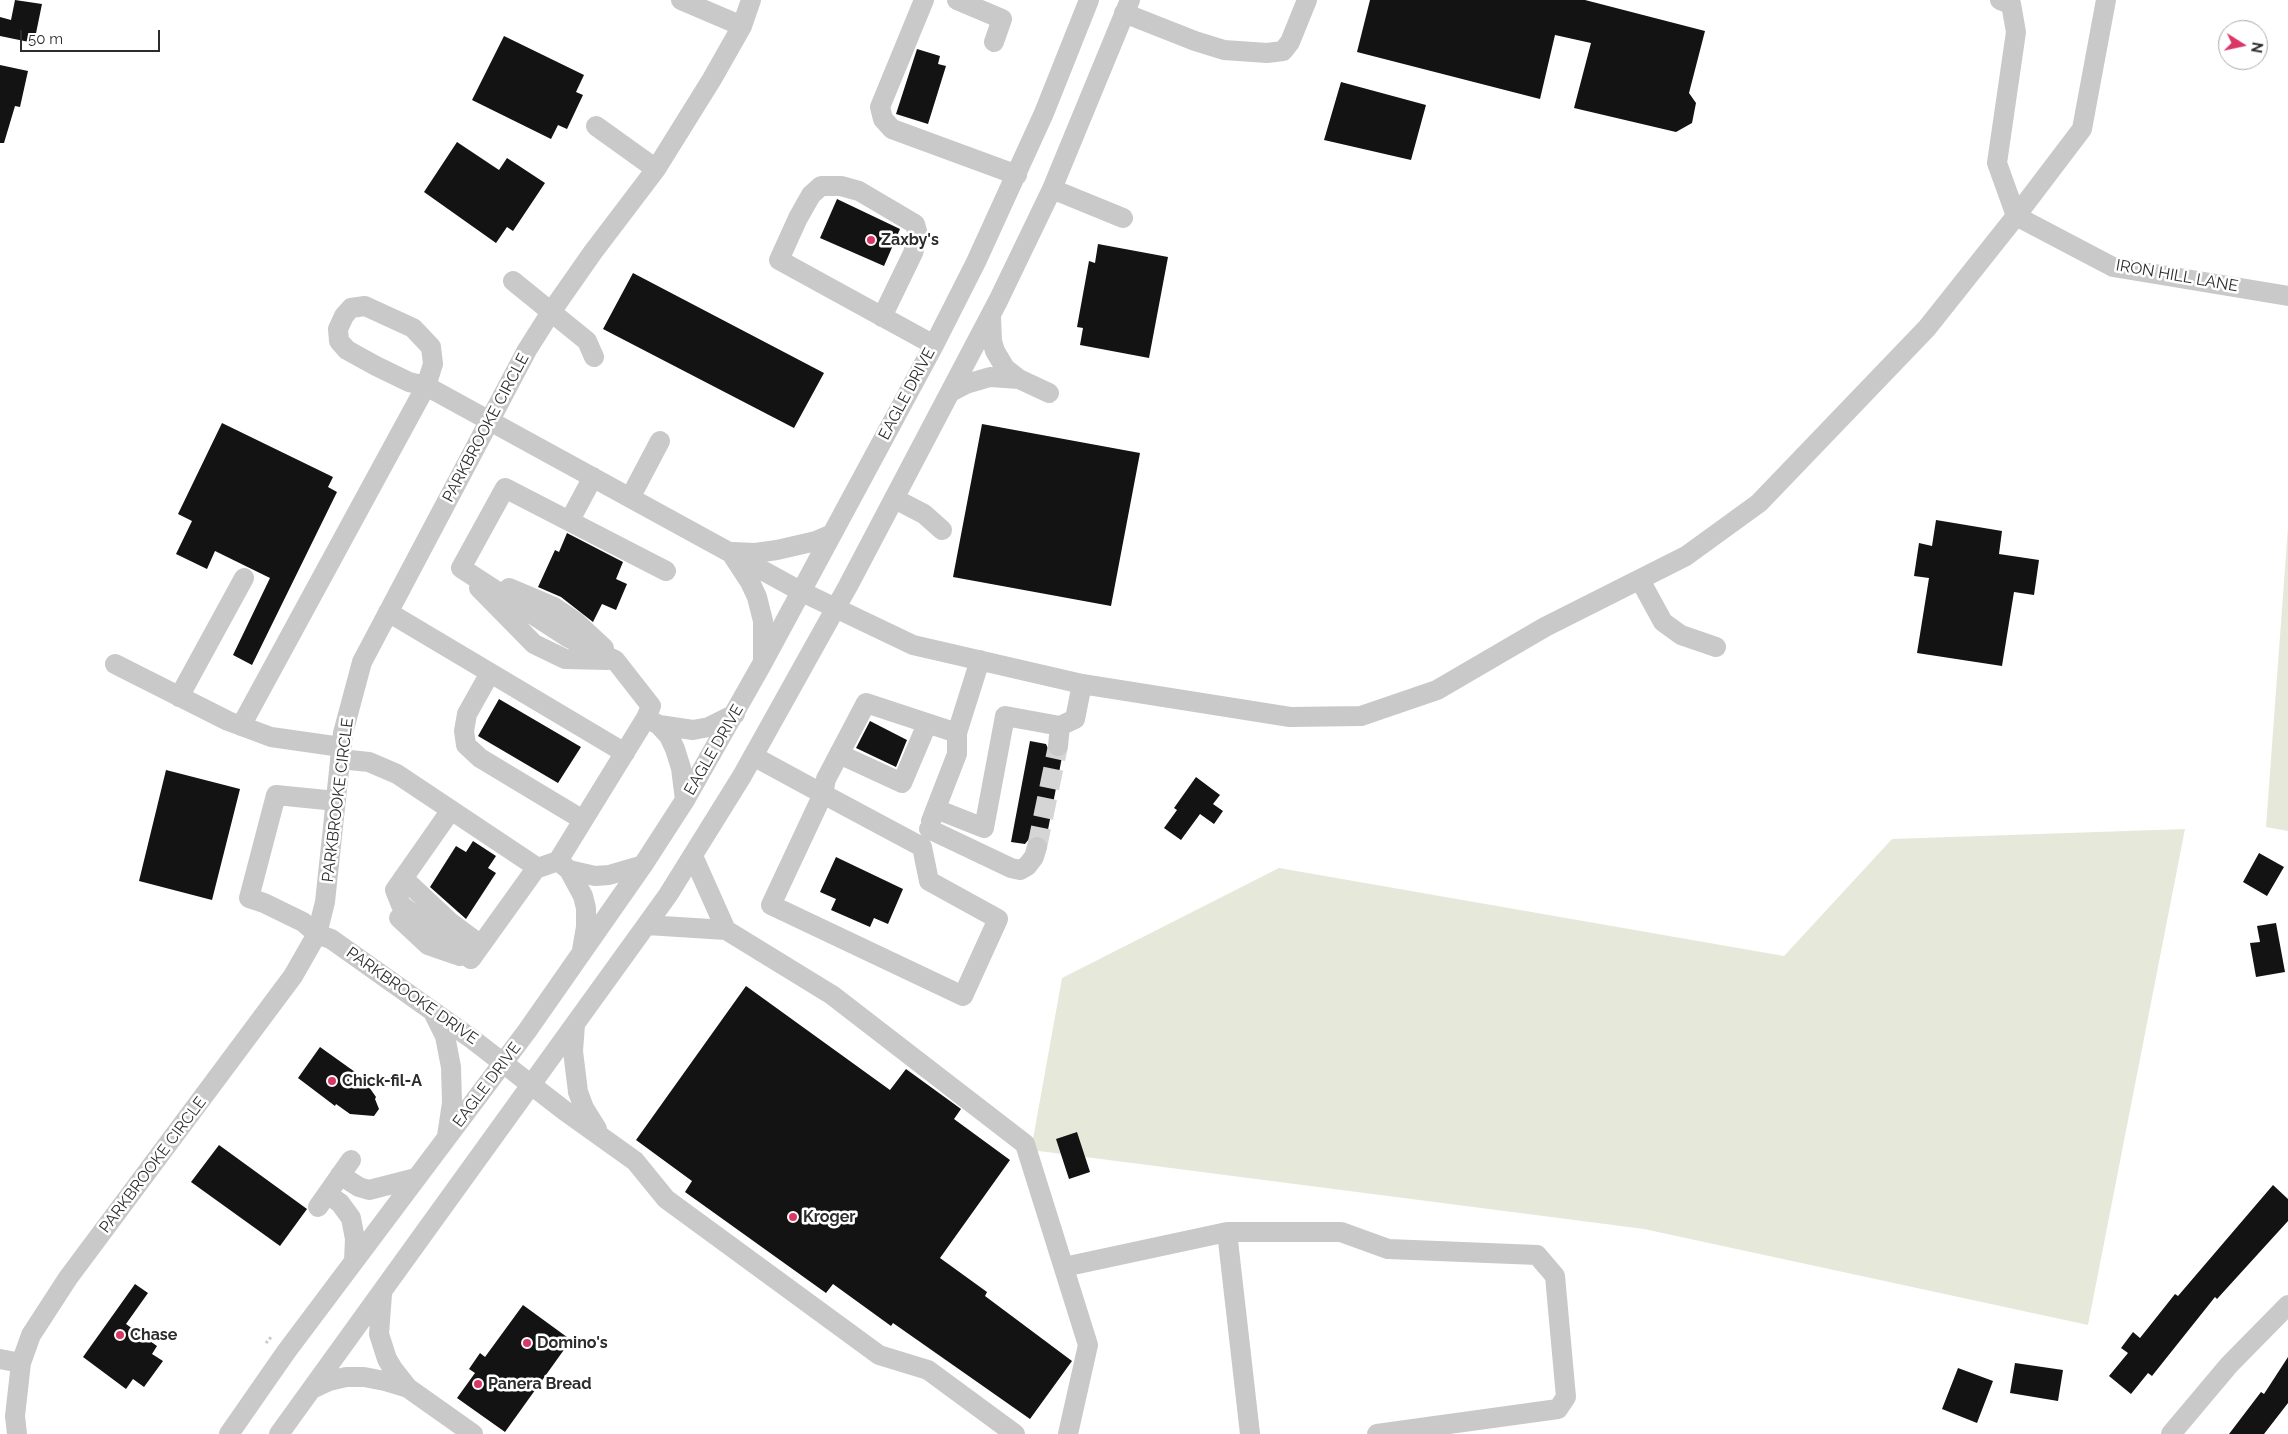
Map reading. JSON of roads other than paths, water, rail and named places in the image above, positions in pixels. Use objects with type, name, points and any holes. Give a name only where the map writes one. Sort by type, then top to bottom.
[{"type":"street","points":[[681,0],[742,26]]},
{"type":"street","name":"PARKBROOKE CIRCLE","points":[[17,1434],[15,1416],[21,1363],[31,1335],[68,1278],[293,976],[317,934],[325,902],[343,733],[362,662],[527,350],[551,312],[656,169],[712,79],[742,26],[751,0]]},
{"type":"street","points":[[924,0],[880,107],[883,119],[892,129],[1017,175]]},
{"type":"street","points":[[957,0],[1002,19],[994,42]]},
{"type":"street","name":"EAGLE DRIVE","points":[[229,1434],[286,1352],[504,1062],[643,865],[685,800],[802,592],[830,536],[934,345],[1017,175],[1089,0]]},
{"type":"street","points":[[279,1434],[647,925],[693,856],[753,756],[895,499],[991,315],[1052,189],[1127,7],[1195,41],[1217,48],[1267,54],[1283,51],[1290,42],[1307,0]]},
{"type":"street","points":[[2000,0],[2011,4],[2016,32],[1997,162],[2016,216]]},
{"type":"street","points":[[241,726],[426,386],[433,364],[432,347],[413,328],[365,306],[351,308],[344,316],[338,329],[339,341],[347,350],[409,382],[426,386],[802,592],[913,645],[1082,684],[1290,717],[1361,716],[1437,690],[1545,627],[1686,556],[1758,503],[1927,328],[2082,129],[2106,0]]},
{"type":"street","points":[[596,126],[656,169]]},
{"type":"street","points":[[882,316],[913,253],[918,235],[915,224],[859,191],[841,186],[821,186],[811,195],[798,218],[779,260],[934,345]]},
{"type":"street","points":[[1052,189],[1123,218]]},
{"type":"street","name":"IRON HILL LANE","points":[[2016,216],[2113,267],[2288,296]]},
{"type":"street","points":[[513,281],[587,341],[594,357]]},
{"type":"street","points":[[991,315],[990,328],[995,351],[1005,368],[1019,379],[1049,393]]},
{"type":"street","points":[[951,392],[966,384],[990,377],[1019,379]]},
{"type":"street","points":[[630,498],[660,441]]},
{"type":"street","points":[[570,520],[593,477]]},
{"type":"street","points":[[666,571],[505,488],[461,568],[569,638],[615,660],[652,716],[669,736],[681,768],[685,800]]},
{"type":"street","points":[[895,499],[924,514],[942,530]]},
{"type":"street","points":[[730,552],[755,553],[777,550],[830,536]]},
{"type":"street","points":[[730,552],[750,582],[757,597],[763,621],[762,664]]},
{"type":"street","points":[[179,697],[244,578]]},
{"type":"street","points":[[1640,580],[1664,622],[1681,635],[1716,646]]},
{"type":"street","points":[[388,612],[625,753]]},
{"type":"street","points":[[956,733],[866,703],[826,780],[824,794],[771,905],[963,996],[998,919],[929,881],[925,838],[957,754],[956,733],[980,660]]},
{"type":"street","points":[[114,664],[241,726],[271,737],[341,753],[397,774],[536,867],[564,866],[596,876],[610,875],[643,865]]},
{"type":"street","points":[[490,673],[467,714],[464,730],[466,745],[480,758],[583,820]]},
{"type":"street","points":[[936,809],[984,828],[1005,716],[1060,726],[1075,718],[1082,684]]},
{"type":"street","points":[[652,716],[678,729],[696,730],[735,714]]},
{"type":"street","points":[[564,866],[583,820],[625,753],[652,716]]},
{"type":"street","points":[[840,754],[902,783],[927,724]]},
{"type":"street","points":[[1058,746],[1060,726]]},
{"type":"street","points":[[753,756],[824,794],[925,838],[1011,868],[1020,870],[1027,866],[1034,857],[1037,847]]},
{"type":"street","name":"PARKBROOKE DRIVE","points":[[336,801],[276,795],[248,898],[264,903],[303,922],[317,934],[331,939],[504,1062],[635,1161],[666,1199],[872,1350],[928,1370],[1016,1434]]},
{"type":"street","points":[[451,810],[398,884],[399,920],[428,944],[476,952]]},
{"type":"street","points":[[693,856],[726,930]]},
{"type":"street","points":[[564,866],[578,885],[586,908],[586,927],[582,953]]},
{"type":"street","points":[[476,952],[536,867]]},
{"type":"street","points":[[398,884],[450,922],[476,952]]},
{"type":"street","points":[[647,925],[726,930],[832,995],[1026,1144],[1088,1345],[1068,1434]]},
{"type":"street","points":[[432,1010],[445,1036],[451,1067],[452,1103],[447,1137]]},
{"type":"street","points":[[575,1024],[573,1051],[578,1092],[592,1123],[604,1138]]},
{"type":"street","points":[[354,1261],[356,1239],[351,1218],[340,1203],[323,1200],[346,1168],[359,1187],[369,1190],[416,1178]]},
{"type":"street","points":[[1064,1267],[1227,1232],[1341,1232],[1388,1249],[1538,1255],[1555,1276],[1566,1396],[1558,1409],[1377,1434]]},
{"type":"street","points":[[1227,1232],[1250,1434]]},
{"type":"street","points":[[382,1292],[379,1321],[382,1346],[393,1369],[408,1388],[473,1434]]},
{"type":"street","points":[[2171,1434],[2229,1365],[2288,1305]]},
{"type":"street","points":[[0,1359],[21,1363]]},
{"type":"street","points":[[312,1389],[329,1381],[353,1377],[385,1381],[408,1388]]},
{"type":"tunnel","points":[[1037,847],[1058,746]]},
{"type":"place","name":"Zaxby's","points":[[871,240]]},
{"type":"place","name":"Chick-fil-A","points":[[332,1081]]},
{"type":"place","name":"Kroger","points":[[793,1217]]},
{"type":"place","name":"Chase","points":[[120,1335]]},
{"type":"place","name":"Domino's","points":[[527,1343]]},
{"type":"place","name":"Panera Bread","points":[[478,1384]]}]
